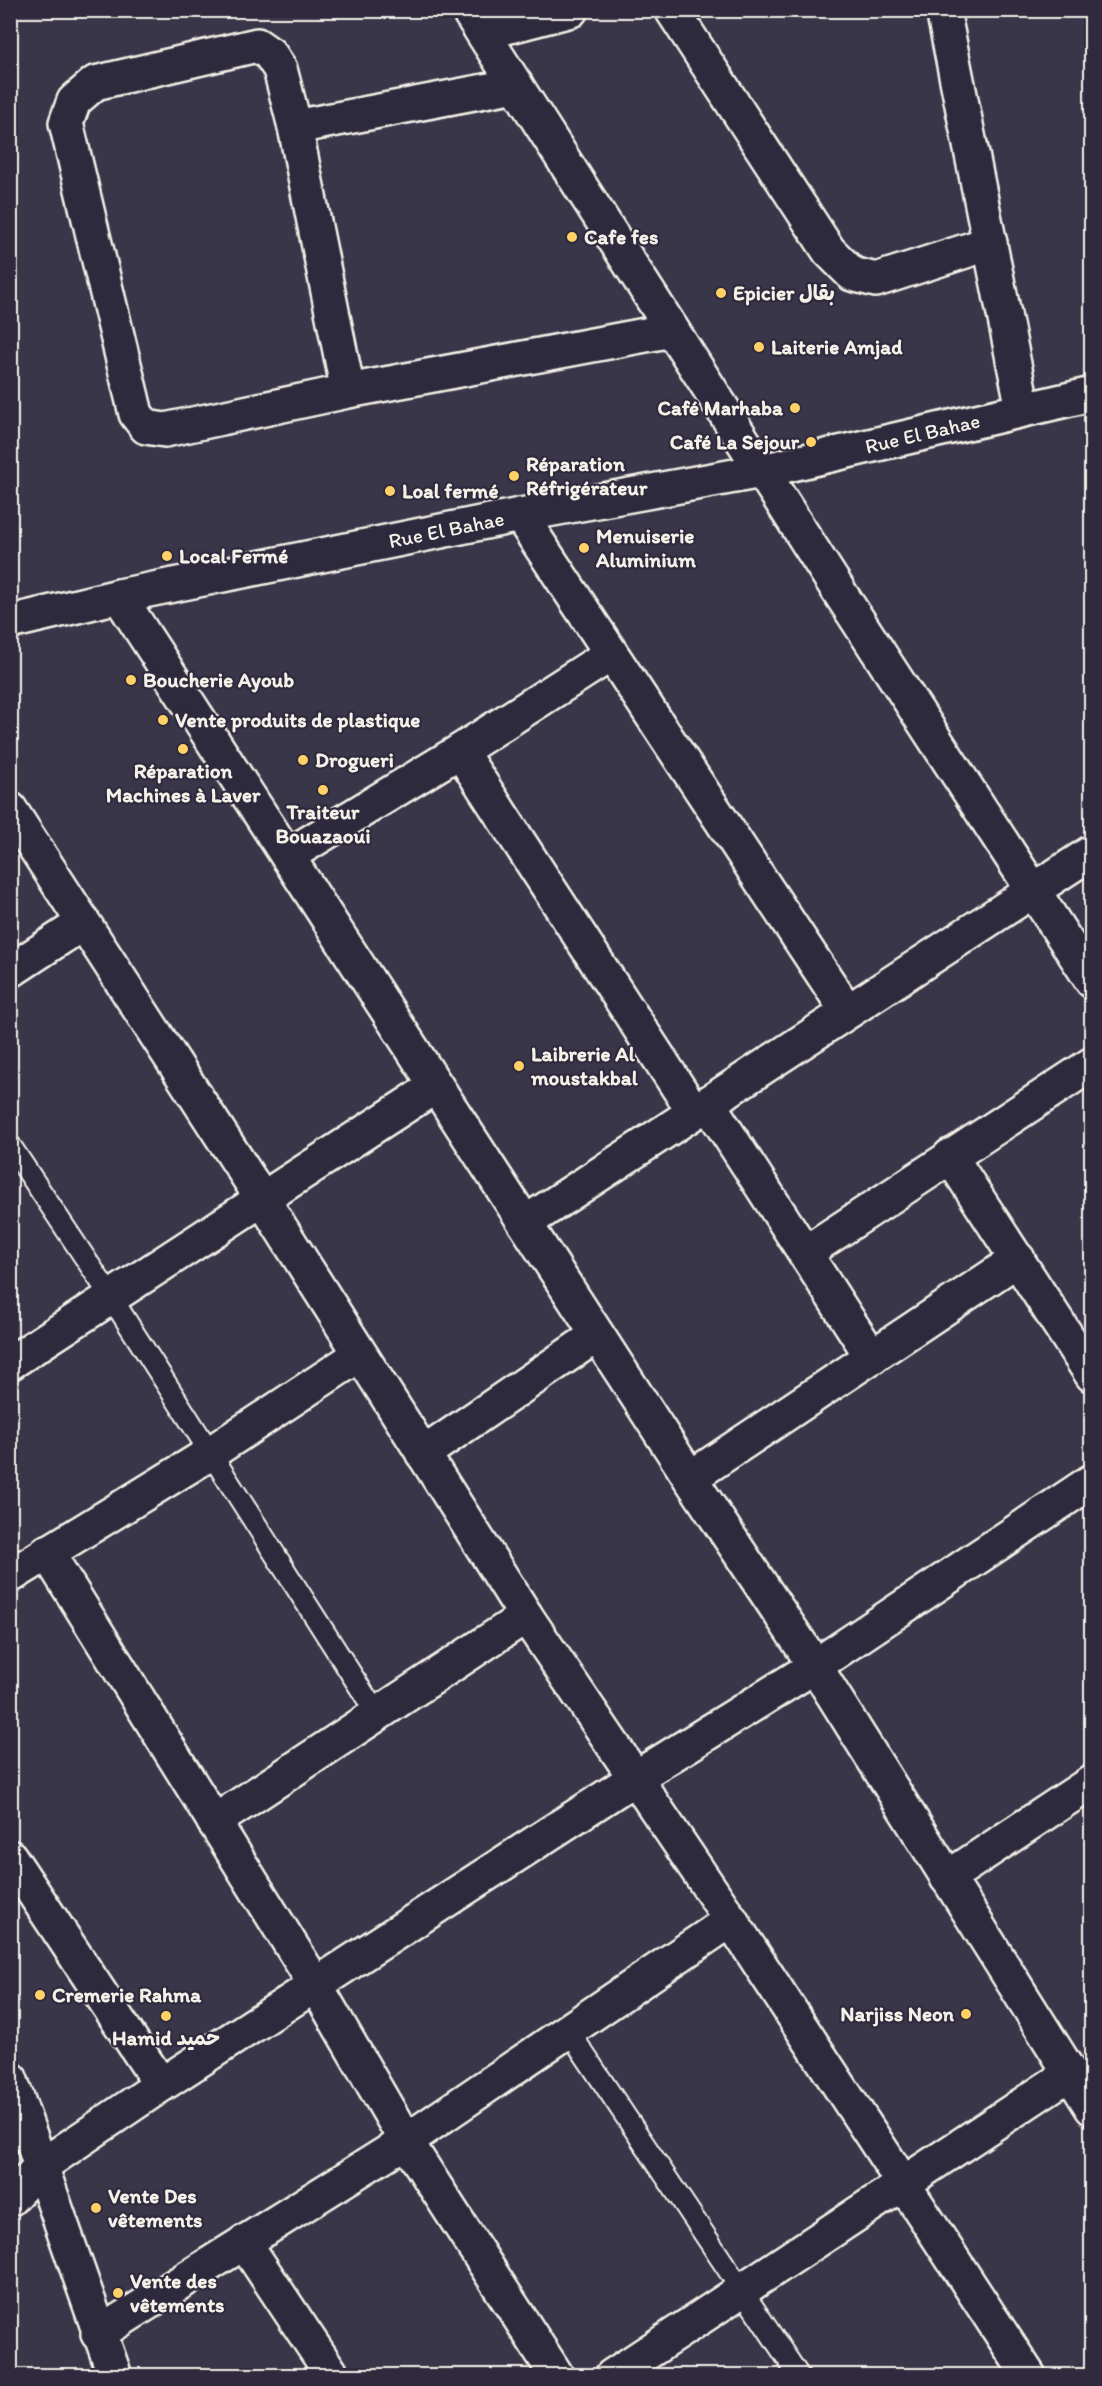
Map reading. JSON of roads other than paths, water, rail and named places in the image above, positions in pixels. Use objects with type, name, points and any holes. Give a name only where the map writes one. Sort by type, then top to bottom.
[{"type":"street","points":[[571,10],[476,22],[762,471],[1092,981]]},
{"type":"street","points":[[672,10],[829,251],[852,274],[876,280],[990,243]]},
{"type":"street","points":[[943,10],[1023,409]]},
{"type":"street","points":[[348,391],[295,127],[280,69],[270,54],[256,45],[95,83],[74,102],[66,123],[136,414],[146,427],[165,429],[348,391],[672,330]]},
{"type":"street","points":[[295,127],[516,85]]},
{"type":"street","name":"Rue El Bahae","points":[[10,622],[119,596],[520,515],[762,471],[1092,394]]},
{"type":"street","points":[[520,515],[847,1011]]},
{"type":"street","points":[[119,596],[289,855],[690,1478],[815,1666],[1092,2108]]},
{"type":"street","points":[[289,855],[460,751],[611,654]]},
{"type":"street","points":[[460,751],[701,1108],[805,1253],[872,1357]]},
{"type":"street","points":[[10,809],[263,1200],[526,1616],[731,1920],[1029,2376]]},
{"type":"street","points":[[525,1223],[1092,852]]},
{"type":"street","points":[[10,971],[83,923]]},
{"type":"street","points":[[805,1253],[1092,1064]]},
{"type":"street","points":[[10,1363],[436,1086]]},
{"type":"street","points":[[950,1156],[1092,1375]]},
{"type":"street","points":[[690,1478],[1018,1259]]},
{"type":"street","points":[[423,1454],[597,1335]]},
{"type":"street","points":[[10,1576],[209,1454],[359,1355]]},
{"type":"street","points":[[10,2199],[40,2167],[161,2085],[635,1778],[815,1666],[1092,1481]]},
{"type":"street","points":[[47,1552],[315,1984],[406,2141],[557,2376]]},
{"type":"street","points":[[214,1822],[378,1716],[526,1616]]},
{"type":"street","points":[[947,1878],[1092,1782]]},
{"type":"street","points":[[10,1857],[161,2085]]},
{"type":"street","points":[[98,2334],[406,2141],[731,1920]]},
{"type":"street","points":[[612,2376],[1069,2074]]},
{"type":"street","points":[[10,2078],[98,2334],[115,2376]]},
{"type":"street","points":[[244,2242],[333,2376]]},
{"type":"lane","points":[[10,1145],[111,1297],[378,1716]]},
{"type":"lane","points":[[568,2030],[635,2134],[743,2289],[799,2376]]},
{"type":"place","name":"Cafe fes","points":[[572,237]]},
{"type":"place","name":"Epicier بقال","points":[[721,293]]},
{"type":"place","name":"Laiterie Amjad","points":[[759,347]]},
{"type":"place","name":"Café Marhaba","points":[[795,408]]},
{"type":"place","name":"Café La Sejour","points":[[811,442]]},
{"type":"place","name":"Réparation Réfrigérateur","points":[[514,476]]},
{"type":"place","name":"Loal fermé","points":[[390,491]]},
{"type":"place","name":"Menuiserie Aluminium","points":[[584,548]]},
{"type":"place","name":"Local Fermé","points":[[167,556]]},
{"type":"place","name":"Boucherie Ayoub","points":[[131,680]]},
{"type":"place","name":"Vente produits de plastique","points":[[163,720]]},
{"type":"place","name":"Réparation Machines à Laver","points":[[183,749]]},
{"type":"place","name":"Drogueri","points":[[303,760]]},
{"type":"place","name":"Traiteur Bouazaoui","points":[[323,790]]},
{"type":"place","name":"Laibrerie Al moustakbal","points":[[519,1066]]},
{"type":"place","name":"Cremerie Rahma","points":[[40,1995]]},
{"type":"place","name":"Narjiss Neon","points":[[966,2014]]},
{"type":"place","name":"Hamid حميد","points":[[166,2016]]},
{"type":"place","name":"Vente Des vêtements","points":[[96,2208]]},
{"type":"place","name":"Vente des vêtements","points":[[118,2293]]}]
